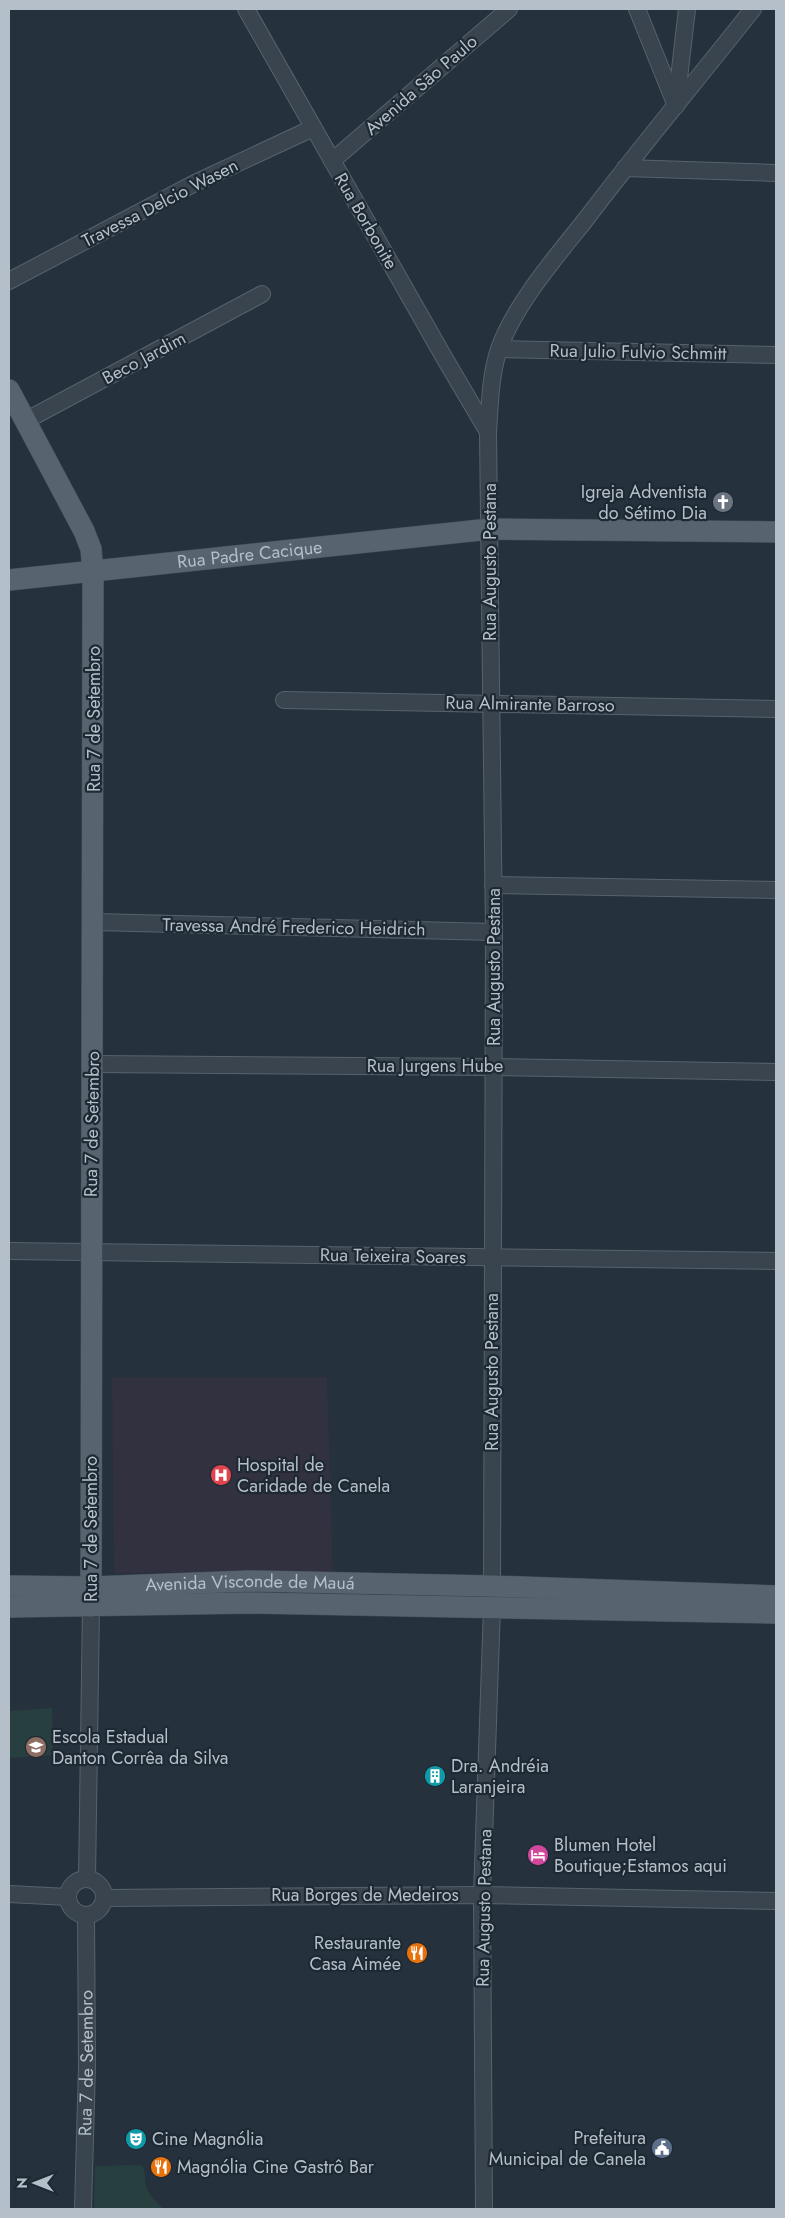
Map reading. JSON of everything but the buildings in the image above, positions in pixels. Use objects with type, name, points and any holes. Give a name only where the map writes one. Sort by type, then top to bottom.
[{"type":"main road","name":"Rua 7 de Setembro","points":[[9,390],[84,530],[91,549],[93,572],[94,922],[91,1252],[91,1597]]},
{"type":"main road","name":"Rua Padre Cacique","points":[[9,580],[490,529],[776,532]]},
{"type":"main road","name":"Avenida Visconde de Mauá","points":[[9,1607],[249,1581],[492,1586],[776,1596]]},
{"type":"main road","points":[[249,1581],[249,1603]]},
{"type":"main road","name":"Avenida Visconde de Mauá","points":[[9,1586],[91,1597],[249,1603],[776,1613]]},
{"type":"street","name":"Rua Borbonite","points":[[246,9],[488,432]]},
{"type":"street","name":"Avenida São Paulo","points":[[332,161],[509,9]]},
{"type":"street","points":[[637,9],[676,106]]},
{"type":"street","points":[[676,106],[686,9]]},
{"type":"street","name":"Rua Augusto Pestana","points":[[492,1586],[494,932],[488,432],[493,377],[500,349],[527,297],[625,168],[753,9]]},
{"type":"street","name":"Travessa Delcio Wasen","points":[[9,281],[195,183],[313,128]]},
{"type":"street","points":[[625,168],[776,173]]},
{"type":"street","name":"Beco Jardim","points":[[25,421],[262,294]]},
{"type":"street","name":"Rua Julio Fulvio Schmitt","points":[[500,349],[776,355]]},
{"type":"street","name":"Rua Almirante Barroso","points":[[284,700],[776,709]]},
{"type":"street","points":[[493,885],[776,890]]},
{"type":"street","name":"Travessa André Frederico Heidrich","points":[[94,922],[494,932]]},
{"type":"street","name":"Rua Jurgens Hube","points":[[93,1064],[494,1067],[776,1072]]},
{"type":"street","name":"Rua Teixeira Soares","points":[[9,1251],[776,1261]]},
{"type":"street","points":[[492,1586],[498,1588],[502,1597],[501,1603],[492,1608]]},
{"type":"street","name":"Rua 7 de Setembro","points":[[87,1879],[91,1597]]},
{"type":"street","name":"Rua Augusto Pestana","points":[[484,2209],[482,1894],[492,1608]]},
{"type":"street","points":[[87,1879],[98,1884],[104,1892],[104,1898],[101,1908],[92,1915],[86,1916],[71,1907],[68,1897],[69,1891],[76,1882],[87,1879]]},
{"type":"street","points":[[9,1894],[68,1897]]},
{"type":"street","name":"Rua Borges de Medeiros","points":[[104,1898],[482,1894],[776,1901]]},
{"type":"street","name":"Rua 7 de Setembro","points":[[83,2209],[86,2066],[86,1916]]},
{"type":"shaded area","name":"Hospital de Caridade de Canela","points":[[112,1377],[327,1377],[333,1572],[114,1573]]},
{"type":"green space","points":[[52,1708],[53,1755],[9,1758],[9,1711]]},
{"type":"green space","points":[[141,2165],[149,2192],[163,2209],[94,2209],[95,2166]]},
{"type":"place","name":"Igreja Adventista do Sétimo Dia","points":[[723,502]]},
{"type":"place","name":"Hospital de Caridade de Canela","points":[[221,1475]]},
{"type":"place","name":"Escola Estadual Danton Corrêa da Silva","points":[[36,1747]]},
{"type":"place","name":"Dra. Andréia Laranjeira","points":[[435,1776]]},
{"type":"place","name":"Blumen Hotel Boutique;Estamos aqui","points":[[538,1855]]},
{"type":"place","name":"Restaurante Casa Aimée","points":[[417,1953]]},
{"type":"place","name":"Cine Magnólia","points":[[136,2139]]},
{"type":"place","name":"Prefeitura Municipal de Canela","points":[[662,2148]]},
{"type":"place","name":"Magnólia Cine Gastrô Bar","points":[[161,2167]]}]
